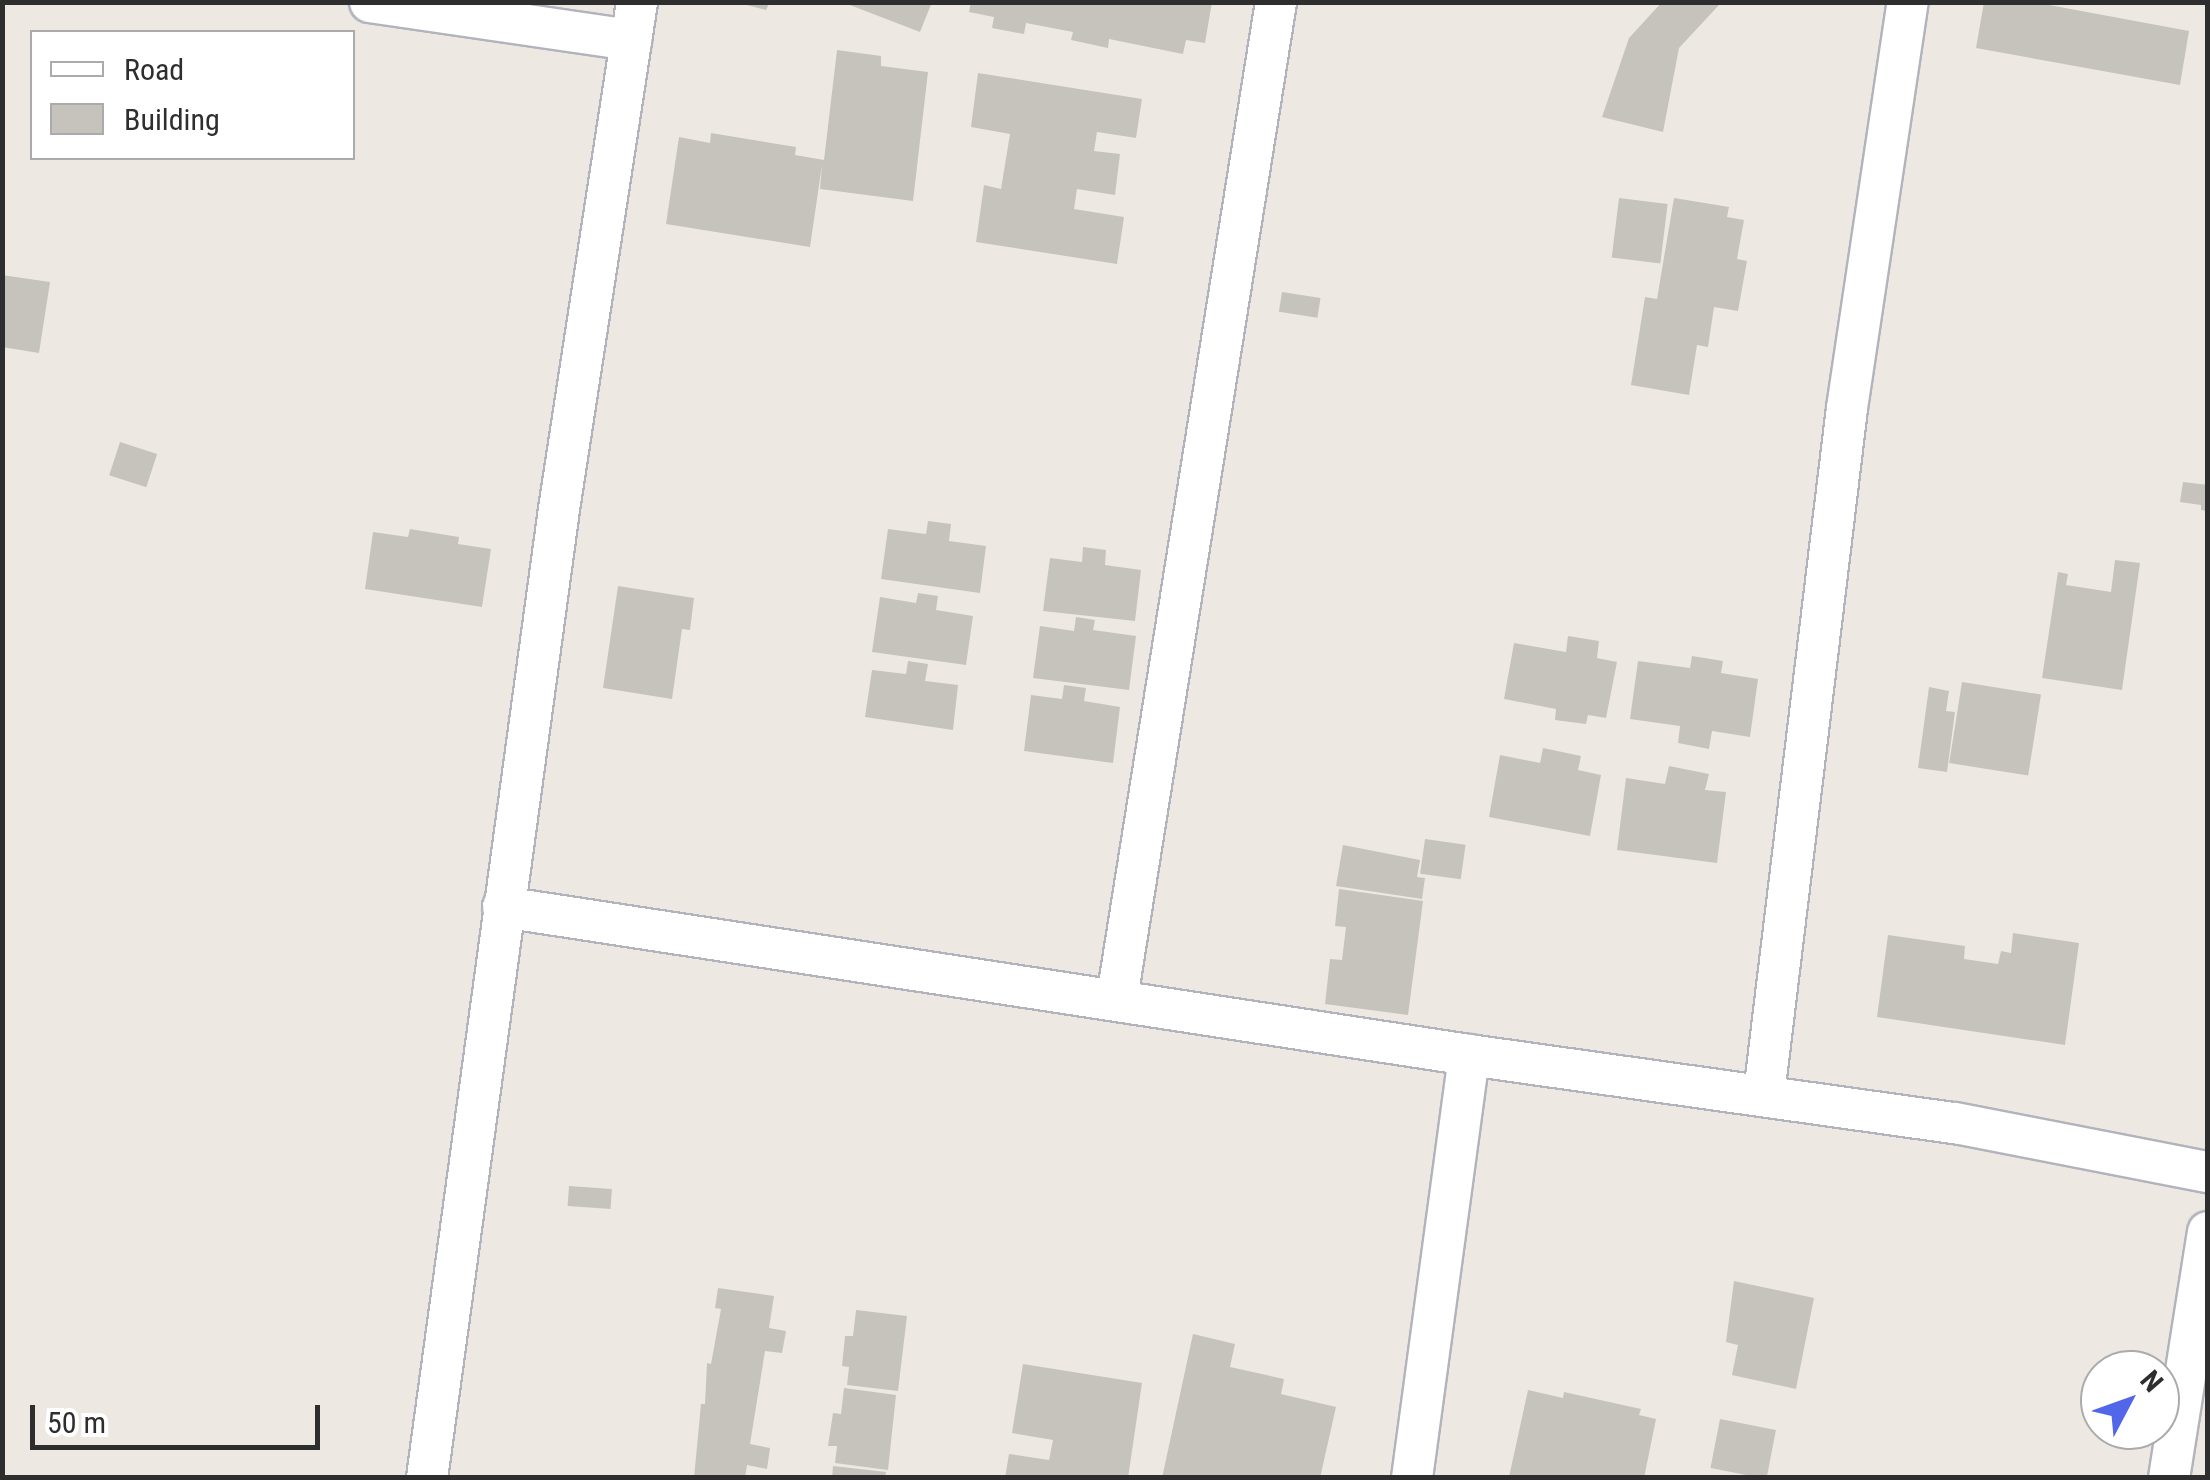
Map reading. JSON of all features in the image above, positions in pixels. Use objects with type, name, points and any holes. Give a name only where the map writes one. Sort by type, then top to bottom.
[{"type":"street","points":[[370,2],[634,21],[503,907],[427,1478]]},
{"type":"street","points":[[1118,998],[1276,2]]},
{"type":"street","points":[[1764,1094],[1847,408],[1908,2]]},
{"type":"street","points":[[503,907],[1118,998],[1469,1055],[1955,1123],[2208,1172]]},
{"type":"street","points":[[1412,1478],[1469,1055]]},
{"type":"street","points":[[2169,1478],[2208,1232]]},
{"type":"building","points":[[735,2],[770,2],[766,10]]},
{"type":"building","points":[[842,2],[932,2],[920,32]]},
{"type":"building","points":[[971,2],[1212,2],[1205,43],[1186,40],[1183,54],[1109,39],[1108,48],[1071,40],[1073,32],[1026,23],[1024,34],[992,28],[994,17],[969,12]]},
{"type":"building","points":[[1662,2],[1719,5],[1679,48],[1663,132],[1602,117],[1629,38]]},
{"type":"building","points":[[1984,2],[2033,2],[2189,31],[2180,85],[1976,48]]},
{"type":"building","points":[[837,50],[881,56],[881,66],[928,72],[913,201],[820,189],[822,165],[810,247],[666,224],[679,137],[710,143],[711,133],[796,147],[795,155],[824,160]]},
{"type":"building","points":[[978,73],[1142,99],[1136,138],[1097,132],[1094,151],[1120,154],[1115,195],[1077,189],[1074,209],[1124,217],[1117,264],[976,242],[984,185],[1001,189],[1010,134],[971,127]]},
{"type":"building","points":[[1619,198],[1668,204],[1660,264],[1612,258]]},
{"type":"building","points":[[1674,198],[1729,207],[1727,217],[1744,220],[1737,259],[1747,261],[1738,311],[1714,307],[1708,347],[1697,345],[1689,395],[1631,385],[1645,297],[1657,299]]},
{"type":"building","points":[[2,275],[50,282],[39,353],[2,347]]},
{"type":"building","points":[[1282,292],[1321,298],[1317,318],[1279,312]]},
{"type":"building","points":[[120,442],[157,454],[146,487],[109,475]]},
{"type":"building","points":[[2183,482],[2208,485],[2208,511],[2201,510],[2201,505],[2180,502]]},
{"type":"building","points":[[928,521],[951,524],[949,541],[986,546],[980,593],[881,579],[888,529],[926,534]]},
{"type":"building","points":[[410,529],[459,537],[458,544],[491,549],[482,607],[365,589],[373,532],[408,537]]},
{"type":"building","points":[[1083,547],[1106,550],[1105,565],[1141,570],[1135,621],[1043,611],[1050,558],[1082,562]]},
{"type":"building","points":[[2115,560],[2140,563],[2122,690],[2042,678],[2058,572],[2068,574],[2066,585],[2111,592]]},
{"type":"building","points":[[618,586],[694,598],[690,630],[682,629],[672,699],[603,688]]},
{"type":"building","points":[[918,593],[938,596],[936,610],[973,616],[966,665],[872,652],[880,597],[916,603]]},
{"type":"building","points":[[1076,617],[1095,620],[1093,630],[1136,636],[1129,690],[1033,678],[1040,626],[1074,631]]},
{"type":"building","points":[[1568,636],[1599,641],[1597,658],[1617,662],[1606,718],[1588,715],[1586,724],[1555,720],[1556,709],[1504,699],[1514,643],[1566,652]]},
{"type":"building","points":[[1692,656],[1723,661],[1721,673],[1758,679],[1750,737],[1712,731],[1709,749],[1678,743],[1680,726],[1630,719],[1638,661],[1690,668]]},
{"type":"building","points":[[908,661],[928,664],[925,681],[958,685],[953,730],[865,717],[872,670],[906,674]]},
{"type":"building","points":[[1962,682],[2041,695],[2028,776],[1949,763]]},
{"type":"building","points":[[1064,685],[1086,688],[1084,701],[1120,707],[1113,763],[1024,751],[1031,695],[1062,699]]},
{"type":"building","points":[[1929,687],[1949,691],[1946,711],[1955,712],[1947,772],[1918,768]]},
{"type":"building","points":[[1543,748],[1581,756],[1578,770],[1601,775],[1590,836],[1489,817],[1500,755],[1540,763]]},
{"type":"building","points":[[1669,766],[1709,774],[1705,790],[1726,792],[1717,863],[1617,850],[1626,778],[1665,784]]},
{"type":"building","points":[[1425,839],[1466,845],[1461,879],[1420,874]]},
{"type":"building","points":[[1343,845],[1420,860],[1417,877],[1425,878],[1422,899],[1336,886]]},
{"type":"building","points":[[1339,889],[1423,901],[1408,1015],[1325,1004],[1330,959],[1342,960],[1346,927],[1335,926]]},
{"type":"building","points":[[2013,933],[2079,943],[2065,1045],[1877,1017],[1888,935],[1965,946],[1964,959],[1998,964],[2001,951],[2011,953]]},
{"type":"building","points":[[569,1186],[612,1189],[611,1209],[568,1206]]},
{"type":"building","points":[[1734,1281],[1814,1298],[1796,1389],[1732,1375],[1738,1345],[1726,1342]]},
{"type":"building","points":[[718,1288],[774,1296],[769,1328],[786,1331],[782,1353],[765,1351],[750,1444],[770,1448],[767,1469],[747,1465],[745,1478],[694,1478],[707,1363],[711,1364],[721,1309],[715,1308]]},
{"type":"building","points":[[856,1310],[907,1316],[898,1391],[847,1385],[849,1367],[842,1366],[845,1336],[853,1336]]},
{"type":"building","points":[[1193,1334],[1235,1344],[1230,1367],[1284,1379],[1281,1394],[1336,1407],[1320,1478],[1162,1478]]},
{"type":"building","points":[[1023,1364],[1142,1383],[1128,1478],[1005,1478],[1009,1454],[1049,1460],[1053,1440],[1012,1433]]},
{"type":"building","points":[[844,1388],[896,1395],[888,1470],[835,1463],[837,1446],[828,1446],[833,1413],[841,1414]]},
{"type":"building","points":[[1528,1390],[1563,1398],[1564,1392],[1641,1409],[1639,1415],[1656,1419],[1644,1478],[1509,1477]]},
{"type":"building","points":[[1720,1419],[1776,1430],[1767,1478],[1710,1468]]},
{"type":"building","points":[[833,1466],[886,1472],[885,1478],[832,1478]]}]
